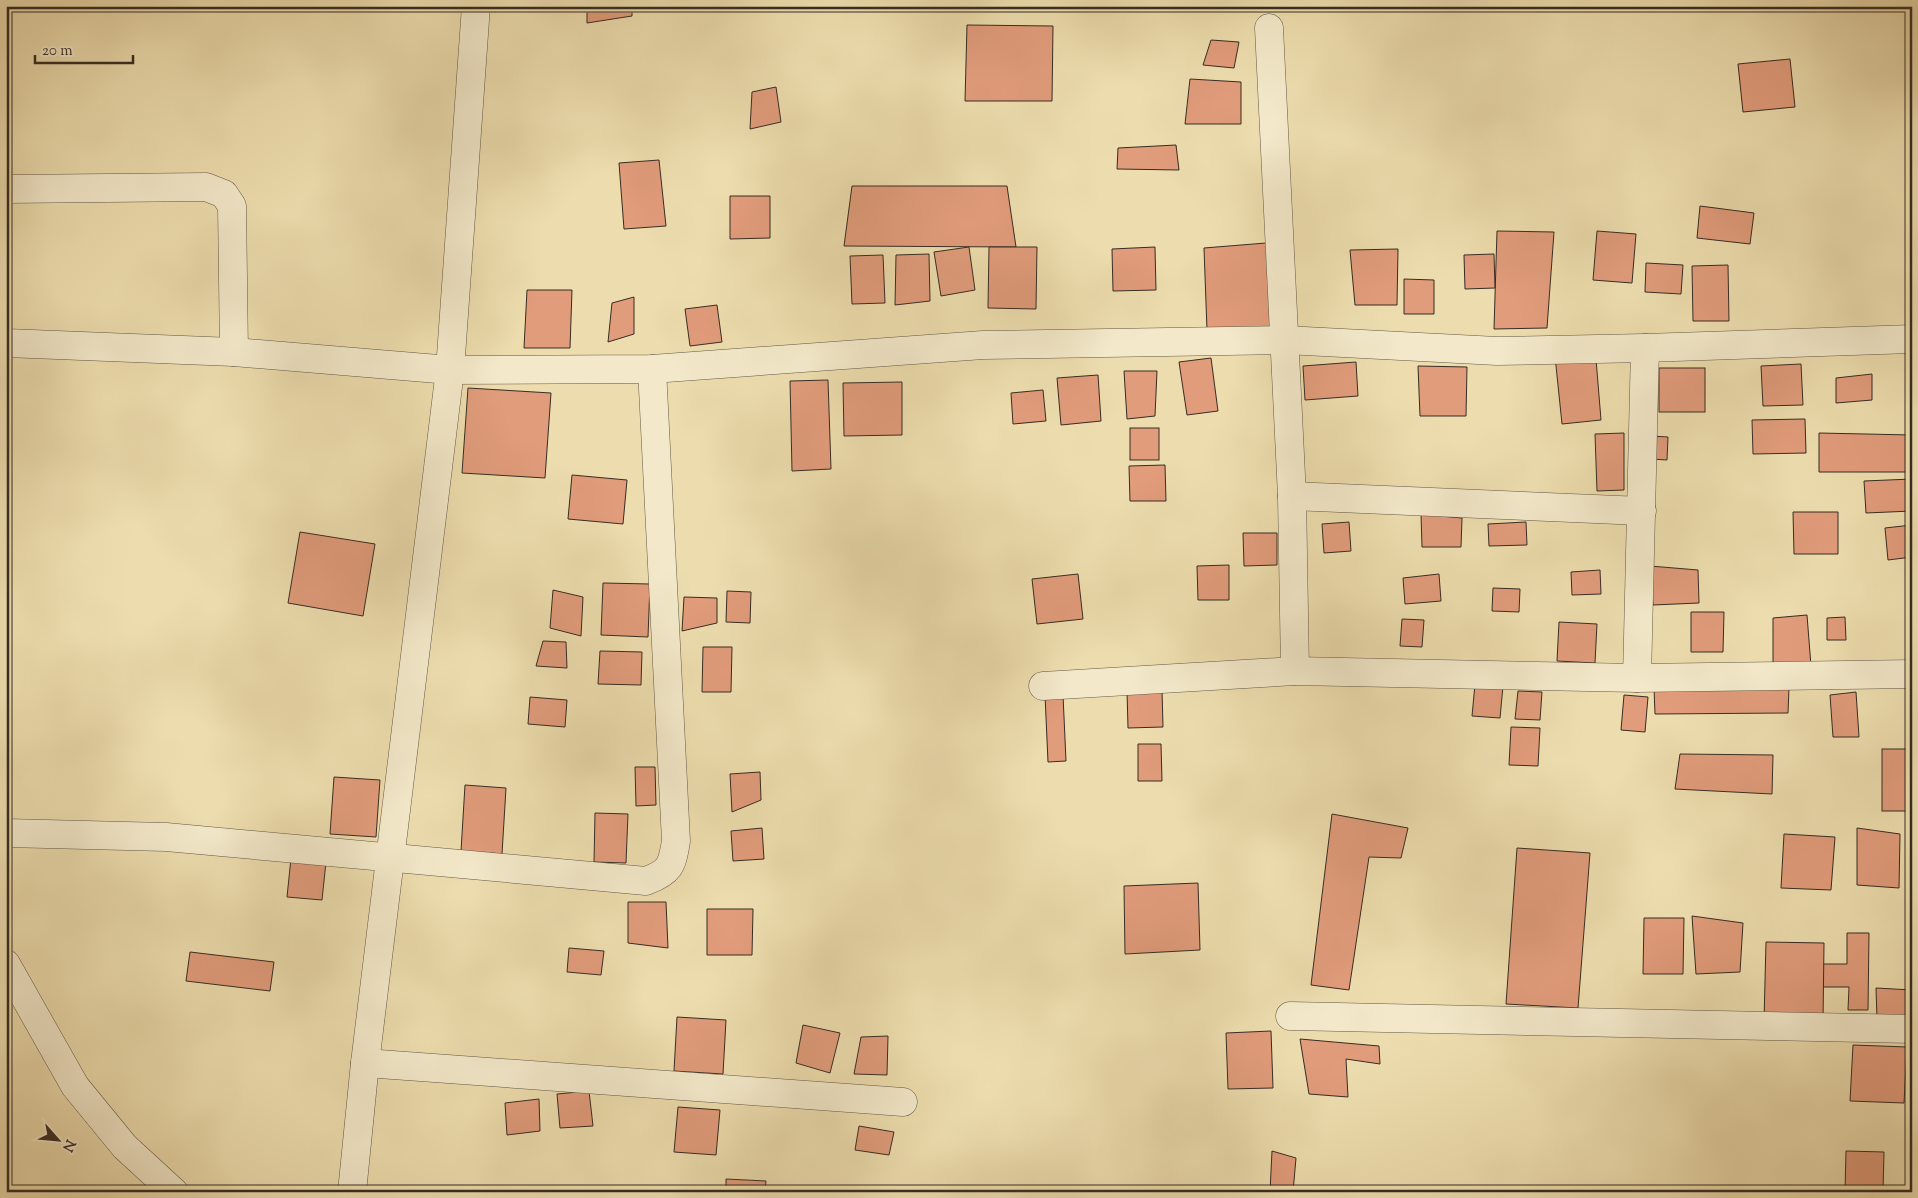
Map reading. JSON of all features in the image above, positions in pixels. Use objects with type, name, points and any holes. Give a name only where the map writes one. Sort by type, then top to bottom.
[{"type":"street","points":[[352,1192],[364,1063],[450,370],[476,6]]},
{"type":"street","points":[[1269,28],[1286,340],[1292,496],[1295,671]]},
{"type":"street","points":[[6,190],[206,187],[224,194],[232,206],[234,352]]},
{"type":"street","points":[[6,344],[234,352],[450,370],[652,369],[983,345],[1286,340],[1497,351],[1645,348],[1912,338]]},
{"type":"street","points":[[1637,678],[1645,348]]},
{"type":"street","points":[[6,833],[166,837],[646,881],[664,874],[674,857],[676,841],[652,369]]},
{"type":"street","points":[[1292,496],[1642,511]]},
{"type":"street","points":[[1043,686],[1295,671],[1637,678],[1912,674]]},
{"type":"street","points":[[6,964],[75,1086],[126,1147],[174,1192]]},
{"type":"street","points":[[1290,1016],[1912,1029]]},
{"type":"street","points":[[364,1063],[903,1102]]},
{"type":"building","points":[[587,6],[632,6],[632,16],[587,23]]},
{"type":"building","points":[[967,25],[1053,26],[1052,101],[965,101]]},
{"type":"building","points":[[1211,40],[1239,42],[1234,68],[1203,65]]},
{"type":"building","points":[[1790,59],[1795,107],[1743,112],[1738,64]]},
{"type":"building","points":[[1190,79],[1241,82],[1241,124],[1185,124]]},
{"type":"building","points":[[776,87],[781,122],[750,129],[752,92]]},
{"type":"building","points":[[1176,145],[1179,170],[1117,169],[1118,148]]},
{"type":"building","points":[[659,160],[666,226],[624,229],[619,163]]},
{"type":"building","points":[[852,186],[1007,186],[1016,247],[844,246]]},
{"type":"building","points":[[730,196],[770,196],[770,238],[730,239]]},
{"type":"building","points":[[1700,206],[1754,213],[1750,244],[1697,238]]},
{"type":"building","points":[[1497,231],[1554,232],[1547,328],[1494,329]]},
{"type":"building","points":[[1597,231],[1636,234],[1632,283],[1593,280]]},
{"type":"building","points":[[1266,243],[1273,327],[1207,330],[1204,248]]},
{"type":"building","points":[[969,247],[975,290],[941,296],[934,252]]},
{"type":"building","points":[[989,247],[1037,247],[1036,309],[988,308]]},
{"type":"building","points":[[1155,247],[1156,290],[1113,291],[1112,249]]},
{"type":"building","points":[[1398,249],[1397,305],[1355,305],[1350,250]]},
{"type":"building","points":[[929,254],[930,301],[895,305],[896,255]]},
{"type":"building","points":[[1494,254],[1495,288],[1465,289],[1464,255]]},
{"type":"building","points":[[883,255],[885,303],[852,304],[850,256]]},
{"type":"building","points":[[1646,263],[1683,265],[1681,294],[1645,292]]},
{"type":"building","points":[[1728,265],[1729,321],[1693,321],[1692,266]]},
{"type":"building","points":[[1404,279],[1434,280],[1434,314],[1404,314]]},
{"type":"building","points":[[527,290],[572,290],[570,348],[524,348]]},
{"type":"building","points":[[634,297],[634,334],[608,342],[612,303]]},
{"type":"building","points":[[717,305],[722,342],[690,346],[685,309]]},
{"type":"building","points":[[1555,356],[1596,359],[1601,420],[1562,424]]},
{"type":"building","points":[[1211,358],[1218,411],[1187,415],[1179,362]]},
{"type":"building","points":[[1356,362],[1358,396],[1305,400],[1303,366]]},
{"type":"building","points":[[1801,364],[1803,405],[1763,406],[1761,366]]},
{"type":"building","points":[[1418,366],[1467,367],[1466,416],[1420,416]]},
{"type":"building","points":[[1659,368],[1705,368],[1705,412],[1659,412]]},
{"type":"building","points":[[1124,371],[1157,371],[1155,416],[1127,419]]},
{"type":"building","points":[[1872,374],[1872,400],[1836,403],[1836,378]]},
{"type":"building","points":[[1098,375],[1101,421],[1061,425],[1057,378]]},
{"type":"building","points":[[828,380],[831,469],[792,471],[790,381]]},
{"type":"building","points":[[902,382],[902,435],[844,436],[843,383]]},
{"type":"building","points":[[468,388],[551,393],[545,478],[462,473]]},
{"type":"building","points":[[1043,390],[1046,421],[1013,424],[1011,393]]},
{"type":"building","points":[[1805,419],[1806,453],[1753,454],[1752,420]]},
{"type":"building","points":[[1130,428],[1159,428],[1159,460],[1130,460]]},
{"type":"building","points":[[1624,433],[1624,490],[1597,491],[1595,434]]},
{"type":"building","points":[[1819,433],[1912,435],[1912,472],[1819,472]]},
{"type":"building","points":[[1651,436],[1668,437],[1667,460],[1652,459]]},
{"type":"building","points":[[1165,465],[1166,501],[1130,501],[1129,466]]},
{"type":"building","points":[[572,475],[627,480],[623,524],[568,519]]},
{"type":"building","points":[[1912,479],[1912,511],[1866,513],[1864,481]]},
{"type":"building","points":[[1793,512],[1838,512],[1838,554],[1794,554]]},
{"type":"building","points":[[1421,514],[1462,518],[1461,547],[1422,547]]},
{"type":"building","points":[[1349,522],[1351,551],[1324,553],[1322,524]]},
{"type":"building","points":[[1526,522],[1527,545],[1489,546],[1488,524]]},
{"type":"building","points":[[1912,525],[1912,557],[1888,560],[1885,528]]},
{"type":"building","points":[[300,532],[375,544],[363,616],[288,603]]},
{"type":"building","points":[[1243,533],[1277,533],[1277,565],[1244,566]]},
{"type":"building","points":[[1229,565],[1229,600],[1198,600],[1197,566]]},
{"type":"building","points":[[1650,566],[1698,570],[1699,603],[1653,605]]},
{"type":"building","points":[[1600,570],[1601,594],[1572,595],[1571,572]]},
{"type":"building","points":[[1078,574],[1083,619],[1037,624],[1032,579]]},
{"type":"building","points":[[1439,574],[1441,601],[1405,604],[1403,578]]},
{"type":"building","points":[[603,583],[650,584],[648,637],[601,635]]},
{"type":"building","points":[[1493,588],[1520,589],[1519,612],[1492,611]]},
{"type":"building","points":[[553,590],[583,597],[581,636],[550,628]]},
{"type":"building","points":[[727,591],[751,592],[750,623],[726,622]]},
{"type":"building","points":[[684,597],[717,598],[717,623],[682,631]]},
{"type":"building","points":[[1691,612],[1724,612],[1723,652],[1691,652]]},
{"type":"building","points":[[1807,615],[1811,666],[1773,669],[1773,618]]},
{"type":"building","points":[[1845,617],[1846,640],[1827,640],[1827,618]]},
{"type":"building","points":[[1402,619],[1424,620],[1422,647],[1400,646]]},
{"type":"building","points":[[1559,622],[1597,624],[1595,663],[1557,661]]},
{"type":"building","points":[[543,641],[566,642],[567,668],[536,666]]},
{"type":"building","points":[[703,647],[732,647],[731,692],[702,692]]},
{"type":"building","points":[[600,651],[642,652],[641,685],[598,684]]},
{"type":"building","points":[[1475,684],[1503,686],[1500,718],[1472,716]]},
{"type":"building","points":[[1654,688],[1789,688],[1788,713],[1655,714]]},
{"type":"building","points":[[1162,690],[1163,727],[1128,728],[1127,691]]},
{"type":"building","points":[[1518,691],[1542,692],[1540,720],[1515,719]]},
{"type":"building","points":[[1856,692],[1859,737],[1833,737],[1830,695]]},
{"type":"building","points":[[1045,695],[1063,695],[1066,761],[1048,762]]},
{"type":"building","points":[[1624,695],[1648,697],[1645,732],[1621,730]]},
{"type":"building","points":[[530,697],[567,700],[565,727],[528,724]]},
{"type":"building","points":[[1511,727],[1540,728],[1538,766],[1509,765]]},
{"type":"building","points":[[1138,744],[1161,744],[1162,781],[1138,781]]},
{"type":"building","points":[[1882,749],[1912,749],[1912,811],[1882,811]]},
{"type":"building","points":[[1680,754],[1773,755],[1772,794],[1675,789]]},
{"type":"building","points":[[635,767],[655,767],[656,805],[636,806]]},
{"type":"building","points":[[760,772],[761,800],[732,812],[730,774]]},
{"type":"building","points":[[334,777],[380,780],[376,837],[330,834]]},
{"type":"building","points":[[465,785],[506,788],[502,854],[461,851]]},
{"type":"building","points":[[595,813],[628,814],[626,863],[594,862]]},
{"type":"building","points":[[1332,814],[1408,828],[1401,858],[1369,857],[1349,990],[1311,985]]},
{"type":"building","points":[[762,828],[764,859],[733,861],[731,831]]},
{"type":"building","points":[[1857,828],[1900,834],[1899,888],[1857,885]]},
{"type":"building","points":[[1784,834],[1835,837],[1831,890],[1781,888]]},
{"type":"building","points":[[1517,848],[1590,853],[1578,1008],[1506,1004]]},
{"type":"building","points":[[291,858],[326,862],[322,900],[287,897]]},
{"type":"building","points":[[1198,883],[1200,950],[1125,954],[1124,886]]},
{"type":"building","points":[[628,902],[666,902],[668,948],[628,943]]},
{"type":"building","points":[[707,909],[753,909],[752,955],[707,955]]},
{"type":"building","points":[[1692,916],[1743,923],[1740,972],[1696,974]]},
{"type":"building","points":[[1644,918],[1684,918],[1683,974],[1643,974]]},
{"type":"building","points":[[1847,933],[1869,933],[1868,1010],[1848,1010],[1849,987],[1822,987],[1822,964],[1847,964]]},
{"type":"building","points":[[1766,942],[1824,943],[1823,1022],[1764,1021]]},
{"type":"building","points":[[569,948],[604,951],[601,975],[567,972]]},
{"type":"building","points":[[190,952],[274,962],[270,991],[186,981]]},
{"type":"building","points":[[1876,988],[1912,990],[1912,1020],[1877,1019]]},
{"type":"building","points":[[677,1017],[726,1020],[723,1074],[674,1071]]},
{"type":"building","points":[[803,1025],[840,1033],[830,1073],[796,1063]]},
{"type":"building","points":[[1271,1031],[1273,1088],[1228,1089],[1226,1033]]},
{"type":"building","points":[[888,1036],[887,1075],[854,1074],[861,1037]]},
{"type":"building","points":[[1300,1039],[1379,1046],[1380,1064],[1346,1059],[1348,1097],[1309,1094]]},
{"type":"building","points":[[1853,1045],[1907,1047],[1904,1103],[1850,1101]]},
{"type":"building","points":[[589,1091],[593,1126],[560,1128],[557,1094]]},
{"type":"building","points":[[539,1099],[540,1131],[507,1135],[505,1103]]},
{"type":"building","points":[[678,1107],[720,1110],[716,1155],[674,1152]]},
{"type":"building","points":[[859,1126],[894,1132],[889,1155],[855,1150]]},
{"type":"building","points":[[1272,1151],[1296,1158],[1293,1192],[1270,1192]]},
{"type":"building","points":[[1846,1151],[1884,1152],[1883,1192],[1845,1192]]},
{"type":"building","points":[[726,1179],[766,1181],[765,1192],[726,1192]]}]
